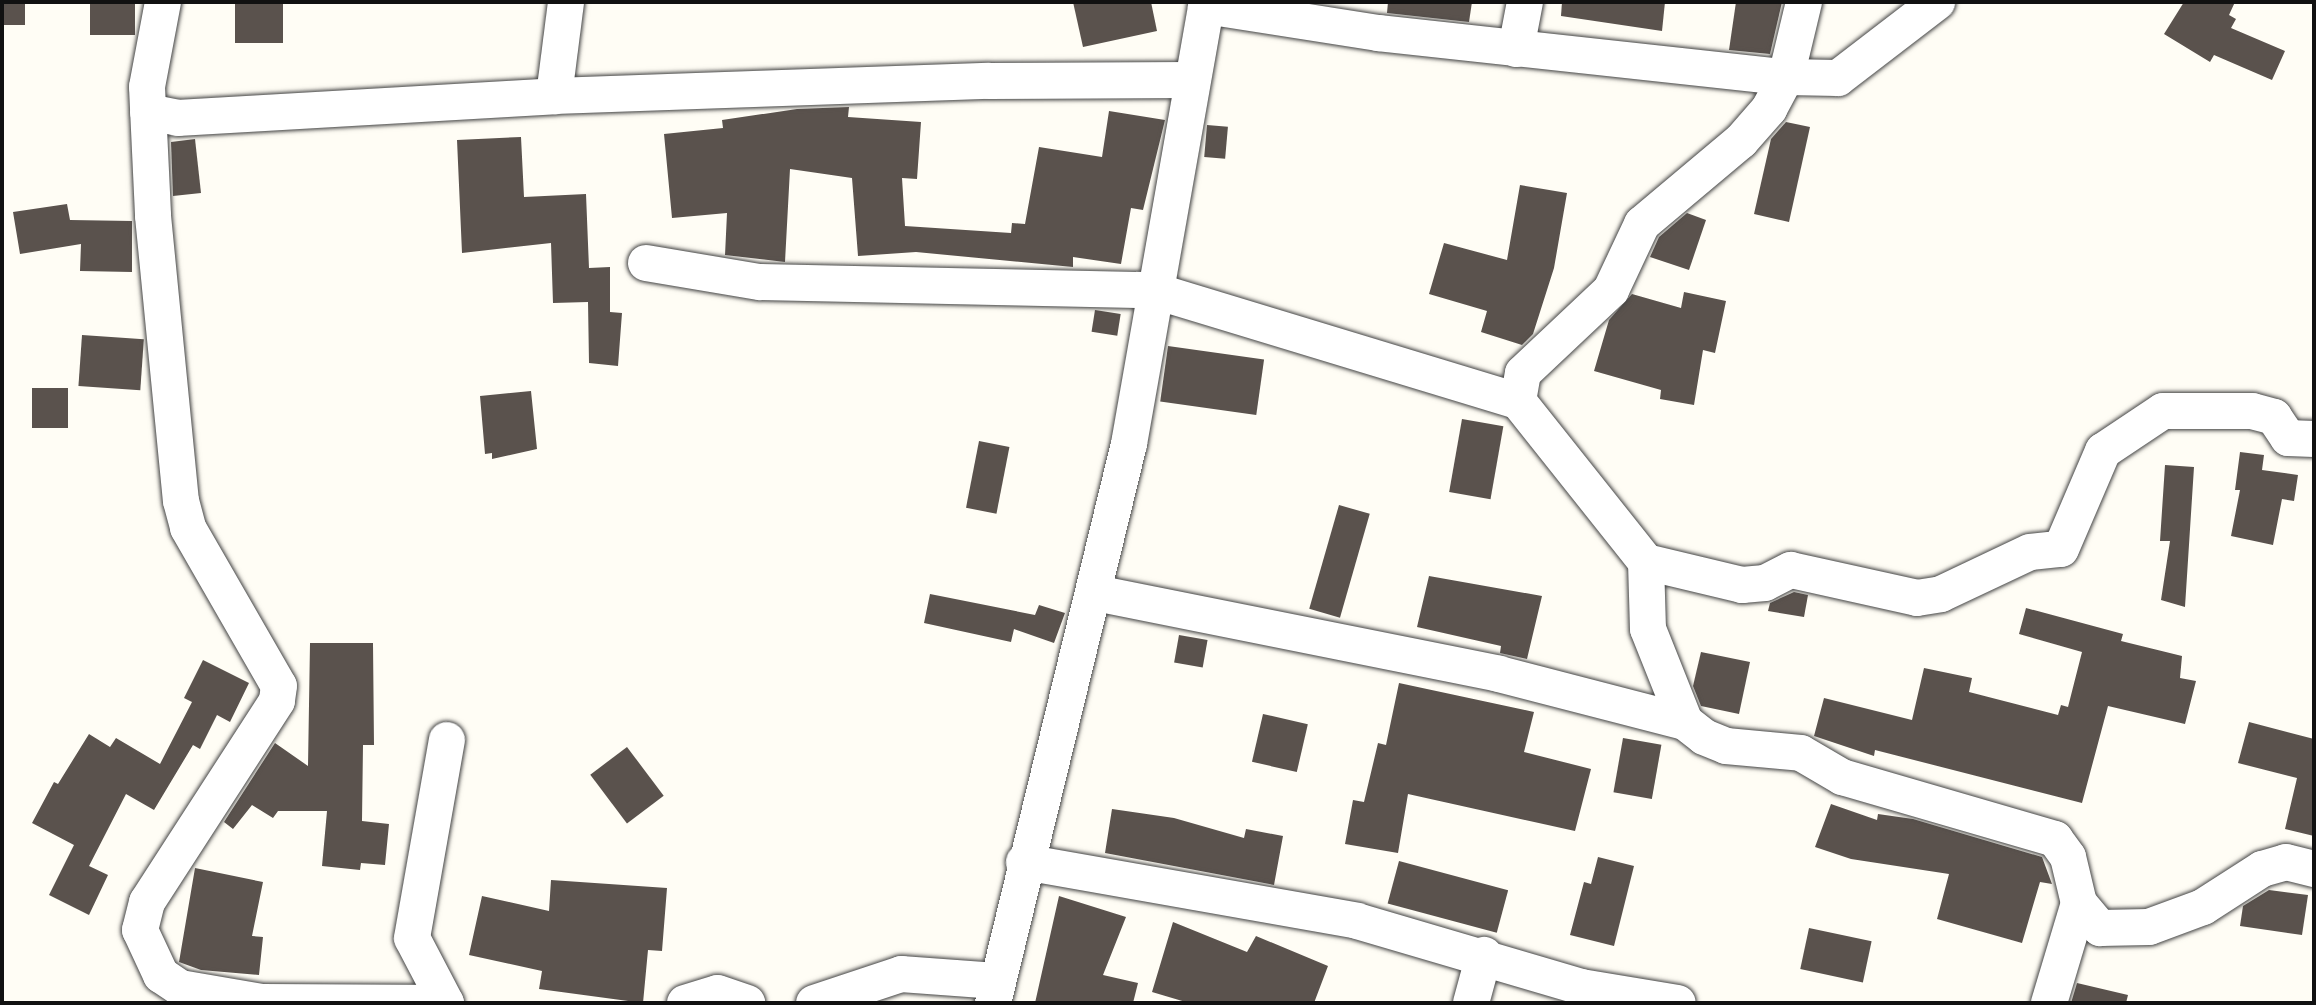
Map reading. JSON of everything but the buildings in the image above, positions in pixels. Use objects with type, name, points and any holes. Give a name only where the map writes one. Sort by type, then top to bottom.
[{"type":"street","points":[[163,2],[147,87],[148,112],[184,515],[279,686],[277,701],[147,902],[140,930],[161,975],[180,988],[263,1003],[446,1003],[412,938],[447,740]]},
{"type":"street","points":[[554,96],[566,2]]},
{"type":"street","points":[[1516,49],[1525,2]]},
{"type":"street","points":[[1518,401],[1523,373],[1611,290],[1642,224],[1741,141],[1769,109],[1786,77],[1804,2]]},
{"type":"street","points":[[814,1003],[901,974],[995,992],[1024,862],[1095,593],[1129,444],[1152,290],[1206,4],[1516,49],[1786,77],[1838,78],[1937,2]]},
{"type":"street","points":[[148,112],[178,118],[554,96],[989,81],[1191,80]]},
{"type":"street","points":[[646,263],[760,282],[1152,290],[1518,401],[1646,562],[1648,629],[1685,722]]},
{"type":"street","points":[[1646,562],[1742,585],[1765,583],[1791,570],[1917,598],[1941,594],[2030,552],[2061,549],[2103,451],[2163,411],[2252,411],[2274,417],[2288,438],[2314,439]]},
{"type":"street","points":[[1095,593],[1499,674],[1685,722],[1726,746],[1801,753],[1842,777],[2055,839],[2068,857],[2079,903],[2100,928],[2149,927],[2203,907],[2262,869],[2286,862],[2314,869]]},
{"type":"street","points":[[1024,862],[1357,921],[1484,955],[1581,987],[1678,1003]]},
{"type":"street","points":[[2049,1003],[2079,903]]},
{"type":"street","points":[[1471,1003],[1484,955]]},
{"type":"street","points":[[685,1003],[718,993],[747,1003]]}]
